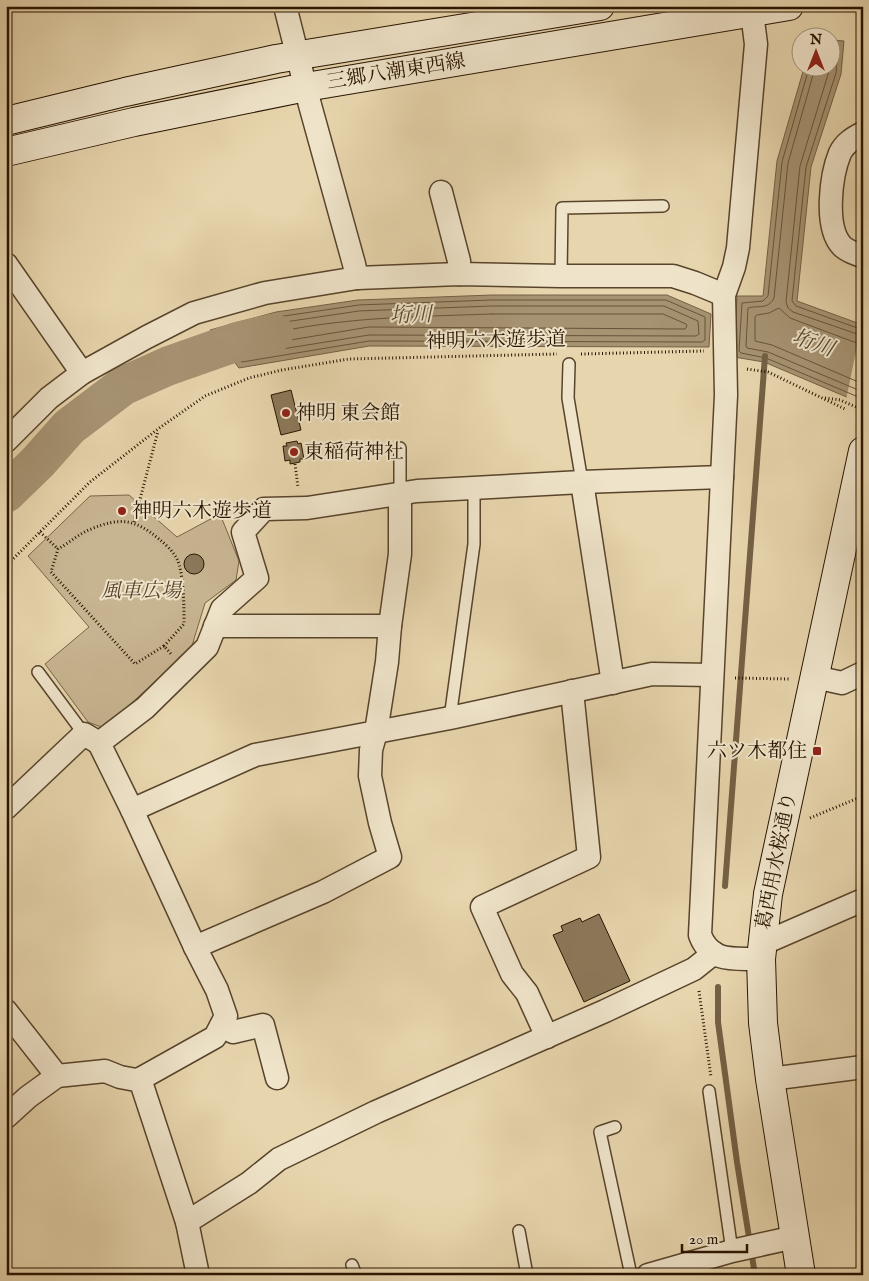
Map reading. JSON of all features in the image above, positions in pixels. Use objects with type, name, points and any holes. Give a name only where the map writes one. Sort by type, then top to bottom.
[{"type":"street","points":[[285,6],[357,278]]},
{"type":"street","name":"三郷八潮東西線","points":[[6,121],[125,92],[297,56],[562,9],[600,6]]},
{"type":"street","name":"三郷八潮東西線","points":[[6,152],[134,122],[306,87],[790,6]]},
{"type":"street","points":[[717,956],[704,946],[700,935],[726,395],[724,295],[734,267],[738,248],[756,44],[752,13]]},
{"type":"street","points":[[863,133],[850,139],[841,152],[831,195],[834,233],[842,246],[863,256]]},
{"type":"street","points":[[441,192],[459,261],[459,274]]},
{"type":"street","points":[[6,264],[82,373]]},
{"type":"street","points":[[6,441],[49,398],[82,373],[194,313],[265,293],[357,278],[459,274],[674,276],[724,295]]},
{"type":"street","name":"葛西用水桜通り","points":[[801,1275],[763,1023],[761,951],[768,894],[803,678],[863,452]]},
{"type":"street","points":[[6,808],[91,739],[146,708],[208,647],[222,609],[257,578],[243,532],[264,509],[307,508],[417,491],[474,487],[722,477]]},
{"type":"street","points":[[582,482],[613,683]]},
{"type":"street","points":[[195,946],[323,892],[390,858],[370,776],[371,750],[376,732],[387,662],[400,554],[400,494]]},
{"type":"street","points":[[215,626],[390,626]]},
{"type":"street","points":[[803,678],[842,682],[863,673]]},
{"type":"street","points":[[132,810],[255,755],[450,718],[652,674],[712,675]]},
{"type":"street","points":[[547,1037],[527,993],[512,974],[482,907],[589,857],[572,691]]},
{"type":"street","points":[[6,1117],[28,1097],[57,1076],[106,1071],[120,1078],[140,1079],[215,1037],[226,1016],[218,990],[195,946],[132,810],[91,739]]},
{"type":"street","points":[[187,1222],[249,1183],[279,1159],[376,1112],[547,1037],[694,969],[710,958],[761,951],[863,900]]},
{"type":"street","points":[[7,1015],[57,1076]]},
{"type":"street","points":[[221,1026],[233,1032],[263,1025],[277,1078]]},
{"type":"street","points":[[770,1079],[863,1067]]},
{"type":"street","points":[[140,1079],[187,1222],[198,1275]]},
{"type":"street","points":[[648,1275],[794,1237]]},
{"type":"lane","points":[[561,276],[562,208],[664,206]]},
{"type":"lane","points":[[569,364],[568,398],[582,482]]},
{"type":"lane","points":[[400,448],[400,494]]},
{"type":"lane","points":[[450,718],[474,544],[474,487]]},
{"type":"lane","points":[[38,672],[91,739]]},
{"type":"lane","points":[[709,1091],[735,1251]]},
{"type":"lane","points":[[615,1127],[600,1132],[631,1275]]},
{"type":"lane","points":[[519,1231],[527,1275]]},
{"type":"path","name":"神明六木遊歩道","points":[[577,354],[726,351]]},
{"type":"path","name":"神明六木遊歩道","points":[[6,566],[90,482],[158,429],[205,396],[250,378],[282,370],[349,359],[557,354]]},
{"type":"path","points":[[753,370],[768,372],[845,409]]},
{"type":"path","points":[[819,397],[840,400],[863,410]]},
{"type":"path","points":[[134,522],[158,429]]},
{"type":"path","points":[[295,464],[297,479]]},
{"type":"path","points":[[119,521],[134,522],[168,546],[177,559],[182,580],[184,624],[164,646],[136,664],[51,572],[58,549],[90,529],[119,521]]},
{"type":"path","points":[[40,532],[58,549]]},
{"type":"path","points":[[164,646],[185,669]]},
{"type":"path","points":[[734,678],[803,678]]},
{"type":"path","points":[[804,820],[863,796]]},
{"type":"path","points":[[694,969],[699,986],[713,1086],[709,1091]]},
{"type":"green space","name":"風車広場","points":[[129,495],[177,537],[220,514],[239,561],[236,580],[205,603],[191,649],[104,728],[88,722],[45,664],[89,627],[28,556],[90,496]]},
{"type":"water","points":[[842,41],[844,41],[842,63]]},
{"type":"water","points":[[801,78],[840,78],[811,167],[797,301],[863,325],[863,404],[764,362],[734,357],[737,296],[763,296],[777,161]]},
{"type":"water","points":[[492,295],[667,295],[711,314],[709,347],[369,346],[239,368],[210,330],[276,312],[358,300]]},
{"type":"pier","points":[[863,323],[863,406],[846,400]]},
{"type":"building","points":[[291,390],[301,430],[281,435],[271,395]]},
{"type":"building","points":[[297,441],[298,444],[301,443],[304,459],[290,464],[290,460],[285,461],[283,446],[287,446],[286,443]]},
{"type":"building","points":[[190,554],[198,554],[204,560],[204,568],[198,574],[190,574],[184,568],[184,560]]},
{"type":"building","points":[[599,914],[630,981],[584,1002],[553,935],[563,931],[561,926],[580,918],[582,922]]},
{"type":"waterway","name":"垳川","points":[[6,493],[38,462],[69,427],[123,386],[168,366],[239,341],[274,333]]},
{"type":"waterway","points":[[725,886],[765,356]]},
{"type":"waterway","points":[[718,987],[718,1022],[755,1275]]},
{"type":"place","name":"神明 東会館","points":[[286,413]]},
{"type":"place","name":"東稲荷神社","points":[[294,452]]},
{"type":"place","name":"神明六木遊歩道","points":[[122,511]]},
{"type":"place","name":"六ツ木都住","points":[[817,751]]}]
